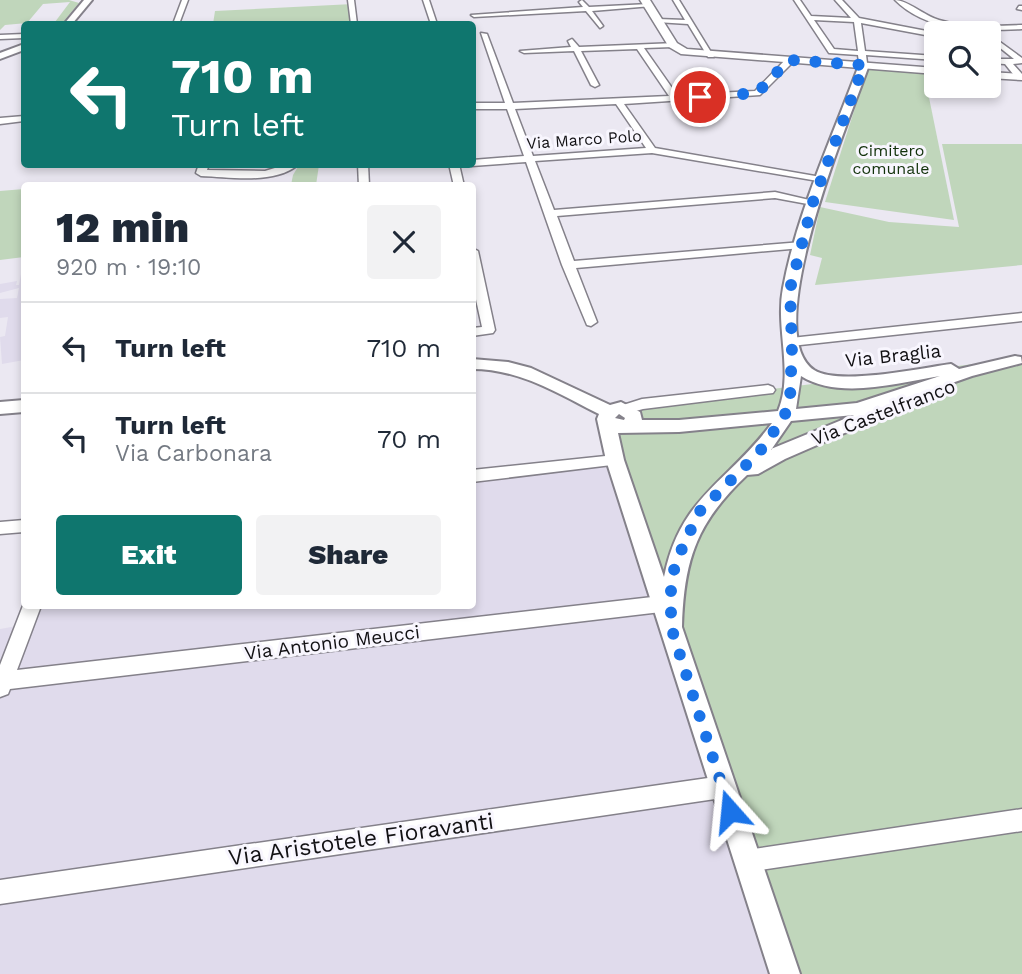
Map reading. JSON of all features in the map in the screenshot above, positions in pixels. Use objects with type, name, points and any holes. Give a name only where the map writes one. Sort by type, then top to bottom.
[{"type":"main road","points":[[647,3],[673,45],[694,53],[789,60],[863,59],[924,70]]},
{"type":"main road","points":[[1001,76],[1021,77]]},
{"type":"street","points":[[70,21],[86,0]]},
{"type":"street","points":[[177,21],[185,0]]},
{"type":"street","points":[[351,0],[354,21]]},
{"type":"street","points":[[426,0],[433,21]]},
{"type":"street","points":[[581,0],[600,26]]},
{"type":"street","points":[[676,0],[711,55]]},
{"type":"street","points":[[797,0],[832,51],[863,59],[924,57]]},
{"type":"street","points":[[838,0],[858,20],[863,59]]},
{"type":"street","points":[[898,0],[909,12],[934,21]]},
{"type":"street","points":[[474,15],[502,10],[587,9],[647,3]]},
{"type":"street","points":[[809,18],[858,20],[924,33]]},
{"type":"street","points":[[658,21],[690,22]]},
{"type":"street","points":[[1001,30],[1022,27]]},
{"type":"street","points":[[912,31],[919,57],[924,63]]},
{"type":"street","points":[[483,34],[591,322]]},
{"type":"street","points":[[0,37],[21,36]]},
{"type":"street","points":[[571,39],[595,85]]},
{"type":"street","points":[[524,51],[673,45]]},
{"type":"street","points":[[1001,45],[1014,46]]},
{"type":"street","points":[[639,46],[675,98]]},
{"type":"street","points":[[0,56],[21,48]]},
{"type":"street","points":[[1001,48],[1021,61],[1001,62]]},
{"type":"street","name":"Via Castelfranco","points":[[671,627],[671,590],[675,564],[699,512],[718,490],[760,451],[784,417],[790,400],[790,289],[813,202],[863,59]]},
{"type":"street","points":[[476,106],[757,93],[789,60]]},
{"type":"street","points":[[1007,62],[1021,77]]},
{"type":"street","points":[[618,101],[652,150]]},
{"type":"street","points":[[0,121],[21,119]]},
{"type":"street","name":"Via Marco Polo","points":[[476,163],[652,150],[821,180]]},
{"type":"street","points":[[203,168],[201,173],[274,173],[291,168]]},
{"type":"street","points":[[549,214],[775,195],[813,202]]},
{"type":"street","points":[[568,265],[802,245]]},
{"type":"street","points":[[476,270],[489,330],[476,332]]},
{"type":"street","points":[[792,344],[1022,317]]},
{"type":"street","name":"Via Braglia","points":[[792,344],[800,365],[808,374],[829,382],[850,382],[1019,361]]},
{"type":"street","name":"Via Castelfranco","points":[[718,490],[753,467],[797,445],[1019,361]]},
{"type":"street","name":"Via Braglia","points":[[620,416],[711,423],[875,405],[967,372],[1019,361]]},
{"type":"street","points":[[476,364],[495,363],[514,367],[620,416],[642,404],[768,390]]},
{"type":"street","points":[[0,408],[21,406]]},
{"type":"street","name":"Via Castelfranco","points":[[620,416],[615,460],[785,974]]},
{"type":"street","points":[[476,476],[615,460]]},
{"type":"street","points":[[0,528],[21,526]]},
{"type":"street","name":"Via Antonio Meucci","points":[[2,685],[661,604]]},
{"type":"street","points":[[2,685],[31,609]]},
{"type":"street","name":"Via Aristotele Fioravanti","points":[[0,892],[722,786]]},
{"type":"street","points":[[747,861],[1022,820]]},
{"type":"shaded area","points":[[21,274],[21,361],[2,364],[0,337],[5,336],[8,317],[0,318],[0,299],[17,298],[19,288],[0,293],[0,284],[17,281],[16,285],[19,285]]},
{"type":"shaded area","points":[[612,459],[784,974],[0,974],[0,629],[28,624],[33,609],[476,609],[476,475]]},
{"type":"green space","points":[[0,0],[69,0],[79,3],[64,21],[56,21],[70,2],[43,4],[29,21],[5,25],[0,30]]},
{"type":"green space","points":[[353,4],[355,21],[213,21],[215,11]]},
{"type":"green space","name":"Cimitero comunale","points":[[868,67],[924,73],[924,98],[929,98],[954,220],[825,202]]},
{"type":"green space","points":[[942,144],[1022,144],[1022,265],[815,285],[822,258],[810,255],[820,207],[889,222],[959,227]]},
{"type":"green space","points":[[297,168],[319,168],[316,182],[292,182]]},
{"type":"green space","points":[[21,189],[21,257],[0,260],[0,191]]},
{"type":"green space","points":[[1022,358],[1022,974],[784,974],[596,411]]},
{"type":"route","points":[[700,97],[757,93],[789,60],[864,65],[813,202],[790,289],[790,400],[784,417],[760,451],[718,490],[699,512],[675,564],[671,590],[671,627],[730,811]]}]
